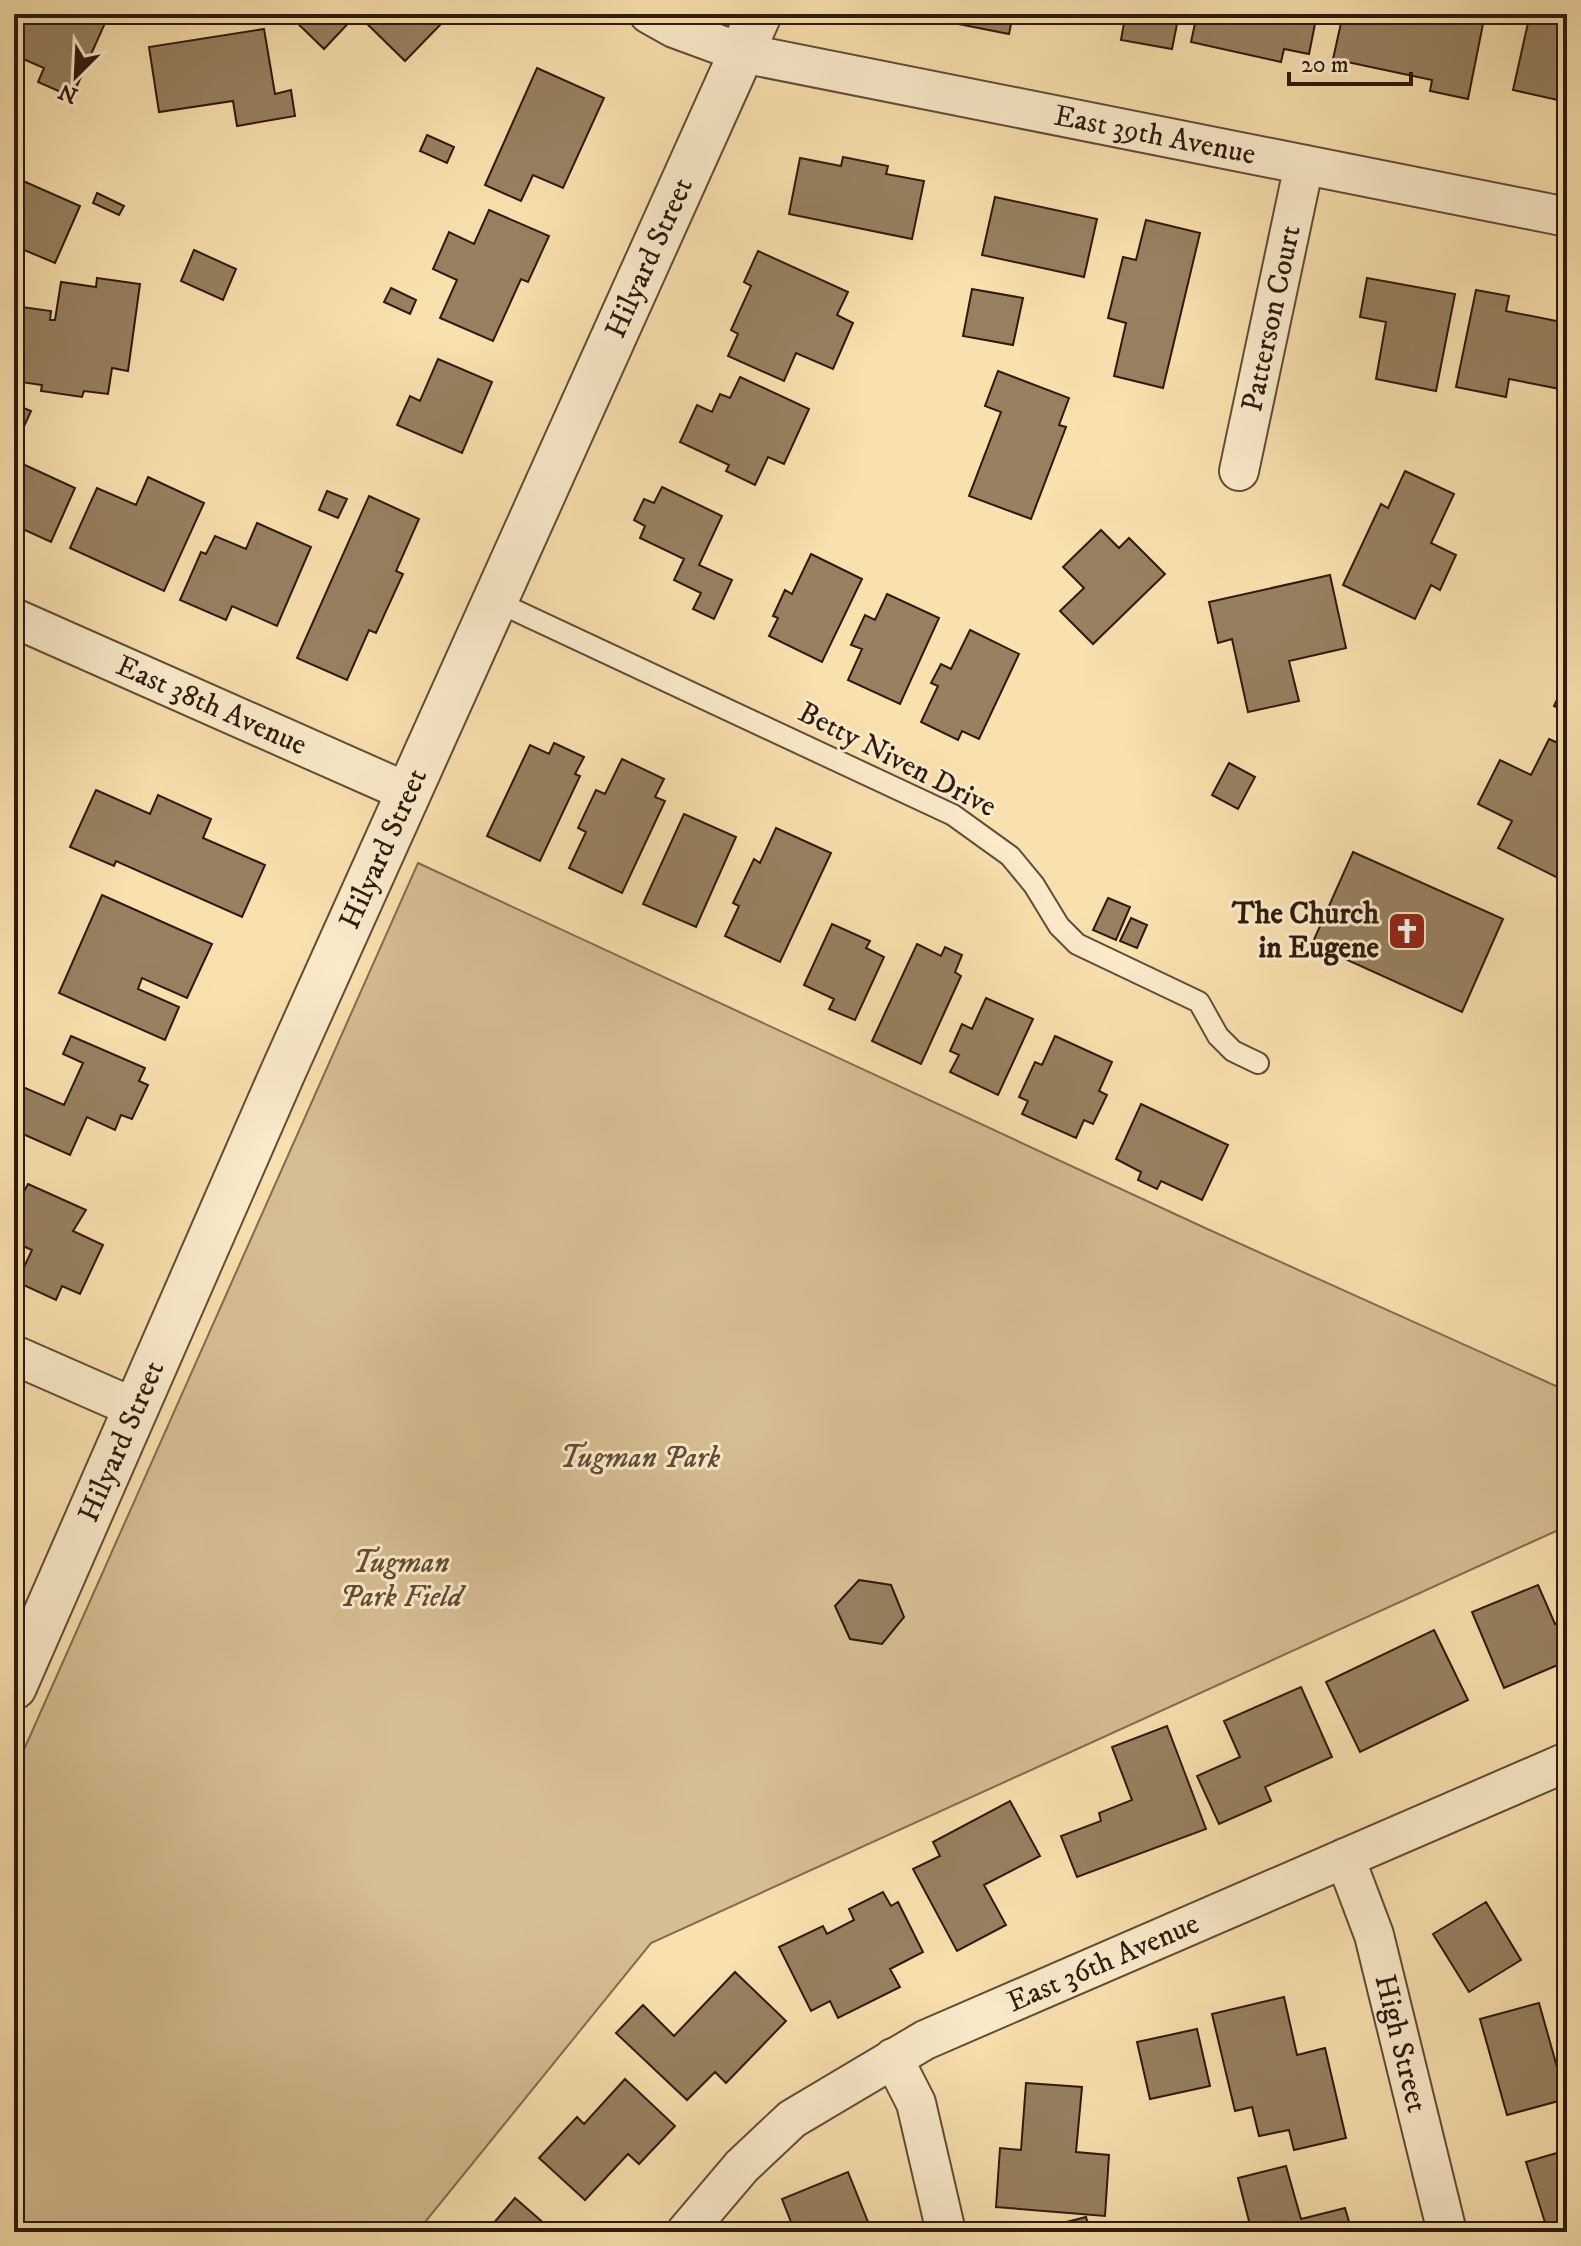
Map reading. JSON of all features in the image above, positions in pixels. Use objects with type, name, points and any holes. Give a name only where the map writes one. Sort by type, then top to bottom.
[{"type":"street","name":"East 39th Avenue","points":[[649,14],[674,28],[751,33],[1304,165],[1567,217]]},
{"type":"street","name":"Hilyard Street","points":[[14,1687],[409,793],[751,33]]},
{"type":"street","name":"Patterson Court","points":[[1239,471],[1304,165]]},
{"type":"street","name":"East 38th Avenue","points":[[14,618],[409,793]]},
{"type":"street","points":[[14,1355],[137,1409]]},
{"type":"street","name":"East 36th Avenue","points":[[686,2232],[742,2166],[792,2119],[893,2058],[940,2034],[1567,1762]]},
{"type":"street","name":"High Street","points":[[1345,1858],[1374,1935],[1447,2232]]},
{"type":"street","points":[[893,2058],[916,2103],[946,2232]]},
{"type":"lane","name":"Betty Niven Drive","points":[[495,601],[953,815],[1010,856],[1034,885],[1059,926],[1077,944],[1199,1002],[1218,1036],[1233,1051],[1258,1063]]},
{"type":"green space","name":"Tugman Park","points":[[418,863],[1203,1227],[1567,1391],[1567,1526],[651,1943],[417,2232],[14,2232],[14,1772]]},
{"type":"building","points":[[14,14],[84,14],[105,23],[72,97],[38,82],[44,68],[14,55]]},
{"type":"building","points":[[288,14],[357,14],[324,49]]},
{"type":"building","points":[[357,14],[431,14],[441,24],[405,61]]},
{"type":"building","points":[[908,14],[1013,14],[1009,34]]},
{"type":"building","points":[[1110,14],[1179,14],[1172,49],[1121,40],[1125,17]]},
{"type":"building","points":[[1197,14],[1317,14],[1309,54],[1284,49],[1281,62],[1191,42]]},
{"type":"building","points":[[1343,14],[1485,14],[1468,99],[1430,91],[1432,80],[1333,59]]},
{"type":"building","points":[[1530,14],[1567,14],[1567,102],[1513,90]]},
{"type":"building","points":[[264,29],[275,94],[291,90],[295,116],[237,126],[233,101],[159,112],[149,47]]},
{"type":"building","points":[[537,68],[604,98],[563,188],[533,175],[521,201],[485,185]]},
{"type":"building","points":[[427,135],[454,147],[447,163],[420,151]]},
{"type":"building","points":[[843,157],[888,166],[886,174],[924,181],[912,239],[789,214],[800,158],[841,166]]},
{"type":"building","points":[[14,177],[80,206],[55,263],[17,247],[14,250]]},
{"type":"building","points":[[97,193],[124,206],[119,215],[93,203]]},
{"type":"building","points":[[995,197],[1097,219],[1084,277],[982,255]]},
{"type":"building","points":[[489,210],[549,236],[528,282],[521,279],[493,341],[440,318],[457,280],[433,269],[449,232],[474,244]]},
{"type":"building","points":[[1146,220],[1200,233],[1163,388],[1114,376],[1126,323],[1108,318],[1123,257],[1136,260]]},
{"type":"building","points":[[194,250],[236,269],[223,300],[181,281]]},
{"type":"building","points":[[758,251],[848,292],[837,315],[853,323],[833,369],[796,353],[784,381],[728,356],[738,334],[731,330],[751,286],[744,282]]},
{"type":"building","points":[[97,278],[140,284],[128,371],[112,368],[108,394],[84,391],[82,397],[41,391],[42,385],[14,381],[14,306],[51,311],[50,320],[55,320],[61,282],[96,287]]},
{"type":"building","points":[[1367,278],[1455,294],[1436,391],[1376,379],[1386,322],[1360,317]]},
{"type":"building","points":[[391,288],[416,300],[410,314],[384,302]]},
{"type":"building","points":[[972,289],[1023,298],[1013,345],[963,336]]},
{"type":"building","points":[[1476,290],[1509,296],[1506,311],[1567,323],[1567,353],[1560,389],[1509,379],[1506,397],[1456,387]]},
{"type":"building","points":[[438,359],[492,382],[462,453],[397,425],[410,396],[420,401]]},
{"type":"building","points":[[998,371],[1069,398],[1059,425],[1066,427],[1031,519],[969,496],[1001,412],[985,406]]},
{"type":"building","points":[[740,377],[809,409],[784,464],[768,457],[755,485],[726,471],[729,465],[680,442],[697,405],[712,412],[720,394],[730,398]]},
{"type":"building","points":[[14,404],[31,411],[16,444],[14,443]]},
{"type":"building","points":[[14,460],[75,488],[51,542],[14,525]]},
{"type":"building","points":[[1405,471],[1454,494],[1431,543],[1456,555],[1440,590],[1431,585],[1415,619],[1343,585],[1381,504],[1388,508]]},
{"type":"building","points":[[148,477],[204,503],[164,591],[70,548],[97,488],[136,505]]},
{"type":"building","points":[[662,487],[722,516],[699,565],[732,580],[714,619],[693,609],[701,593],[674,580],[684,559],[640,538],[645,526],[634,520],[644,499],[654,503]]},
{"type":"building","points":[[327,491],[347,499],[338,518],[319,510]]},
{"type":"building","points":[[369,496],[419,519],[396,571],[403,574],[376,633],[369,630],[347,680],[297,658]]},
{"type":"building","points":[[257,523],[311,547],[277,626],[232,606],[226,620],[180,600],[201,552],[206,554],[215,536],[246,549]]},
{"type":"building","points":[[1101,530],[1119,548],[1129,538],[1165,574],[1093,644],[1060,611],[1084,588],[1063,567]]},
{"type":"building","points":[[811,554],[862,579],[822,662],[769,636],[778,618],[773,616],[785,590],[792,594]]},
{"type":"building","points":[[1330,575],[1346,648],[1289,661],[1299,701],[1248,712],[1232,639],[1218,643],[1209,602]]},
{"type":"building","points":[[887,594],[939,618],[900,704],[848,680],[862,649],[851,645],[865,615],[875,620]]},
{"type":"building","points":[[970,630],[1019,654],[979,739],[962,731],[958,740],[921,722],[938,686],[931,683],[941,664],[951,669]]},
{"type":"building","points":[[1567,679],[1567,712],[1554,706]]},
{"type":"building","points":[[1549,739],[1567,747],[1567,860],[1558,878],[1498,848],[1512,821],[1478,804],[1500,760],[1531,775]]},
{"type":"building","points":[[554,743],[584,757],[575,774],[580,776],[540,861],[487,836],[530,745],[549,754]]},
{"type":"building","points":[[622,759],[664,779],[655,797],[665,801],[622,893],[569,868],[586,832],[578,828],[596,790],[605,794]]},
{"type":"building","points":[[1229,763],[1255,777],[1238,809],[1212,795]]},
{"type":"building","points":[[96,790],[150,814],[158,795],[211,819],[203,838],[265,865],[242,917],[116,861],[114,866],[70,847]]},
{"type":"building","points":[[684,814],[736,837],[696,927],[643,904]]},
{"type":"building","points":[[776,828],[831,853],[780,962],[725,936],[739,906],[733,903],[754,859],[760,863]]},
{"type":"building","name":"The Church in Eugene","points":[[1353,852],[1503,919],[1462,1012],[1312,944]]},
{"type":"building","points":[[102,895],[212,944],[187,998],[142,978],[138,989],[179,1007],[165,1040],[59,993]]},
{"type":"building","points":[[1108,898],[1130,907],[1116,940],[1093,930]]},
{"type":"building","points":[[1131,918],[1147,925],[1137,948],[1120,941]]},
{"type":"building","points":[[832,924],[870,941],[866,948],[884,957],[855,1020],[829,1009],[834,999],[804,985]]},
{"type":"building","points":[[917,944],[941,956],[945,947],[962,955],[955,972],[961,976],[921,1064],[872,1041]]},
{"type":"building","points":[[986,998],[1033,1019],[998,1095],[950,1072],[959,1055],[950,1051],[962,1024],[972,1029]]},
{"type":"building","points":[[71,1036],[145,1068],[139,1081],[148,1085],[132,1119],[121,1115],[115,1130],[87,1117],[70,1155],[14,1130],[14,1108],[23,1087],[64,1105],[83,1063],[63,1054]]},
{"type":"building","points":[[1055,1036],[1112,1062],[1099,1091],[1107,1095],[1093,1124],[1084,1120],[1076,1138],[1022,1114],[1028,1101],[1019,1097],[1035,1062],[1042,1065]]},
{"type":"building","points":[[1141,1104],[1228,1145],[1202,1200],[1161,1181],[1157,1189],[1138,1180],[1141,1172],[1116,1159]]},
{"type":"building","points":[[28,1184],[86,1210],[73,1231],[103,1245],[80,1294],[62,1286],[56,1300],[17,1282],[32,1250],[14,1242],[14,1199],[19,1201]]},
{"type":"building","points":[[859,1580],[891,1585],[904,1617],[882,1644],[850,1639],[835,1606]]},
{"type":"building","points":[[1538,1585],[1555,1624],[1567,1620],[1567,1661],[1504,1688],[1472,1612]]},
{"type":"building","points":[[1434,1630],[1468,1700],[1360,1752],[1326,1682]]},
{"type":"building","points":[[1301,1687],[1332,1757],[1265,1787],[1271,1801],[1219,1824],[1197,1776],[1240,1757],[1224,1721]]},
{"type":"building","points":[[1167,1726],[1206,1829],[1077,1877],[1061,1836],[1101,1821],[1099,1813],[1132,1800],[1112,1747]]},
{"type":"building","points":[[1010,1801],[1040,1856],[984,1885],[1006,1925],[957,1951],[913,1869],[940,1856],[933,1842]]},
{"type":"building","points":[[883,1892],[891,1906],[898,1902],[923,1952],[890,1969],[900,1987],[838,2018],[830,2001],[811,2011],[779,1947],[823,1926],[827,1934],[854,1920],[849,1909]]},
{"type":"building","points":[[1486,1902],[1521,1960],[1469,1992],[1433,1934]]},
{"type":"building","points":[[735,1972],[786,2021],[726,2083],[715,2072],[687,2100],[616,2033],[643,2005],[674,2036]]},
{"type":"building","points":[[1284,1997],[1297,2055],[1325,2048],[1346,2138],[1294,2150],[1289,2130],[1259,2136],[1252,2107],[1235,2111],[1212,2014]]},
{"type":"building","points":[[1539,2003],[1566,2099],[1507,2115],[1480,2019]]},
{"type":"building","points":[[1197,2029],[1210,2086],[1150,2099],[1137,2042]]},
{"type":"building","points":[[625,2079],[675,2126],[639,2164],[628,2154],[585,2200],[539,2158],[577,2117],[584,2124]]},
{"type":"building","points":[[1026,2083],[1082,2087],[1076,2152],[1109,2155],[1105,2216],[996,2207],[1000,2148],[1021,2150]]},
{"type":"building","points":[[1567,2150],[1567,2232],[1548,2232],[1526,2162]]},
{"type":"building","points":[[1286,2166],[1301,2219],[1345,2208],[1352,2232],[1241,2232],[1251,2229],[1238,2178]]},
{"type":"building","points":[[848,2172],[872,2232],[795,2232],[782,2199]]},
{"type":"building","points":[[515,2198],[554,2232],[486,2232]]},
{"type":"building","points":[[1086,2217],[1090,2232],[1027,2232]]},
{"type":"place","name":"The Church in Eugene","points":[[1407,931]]},
{"type":"park label","name":"Tugman Park Field","points":[[401,1580]]}]
